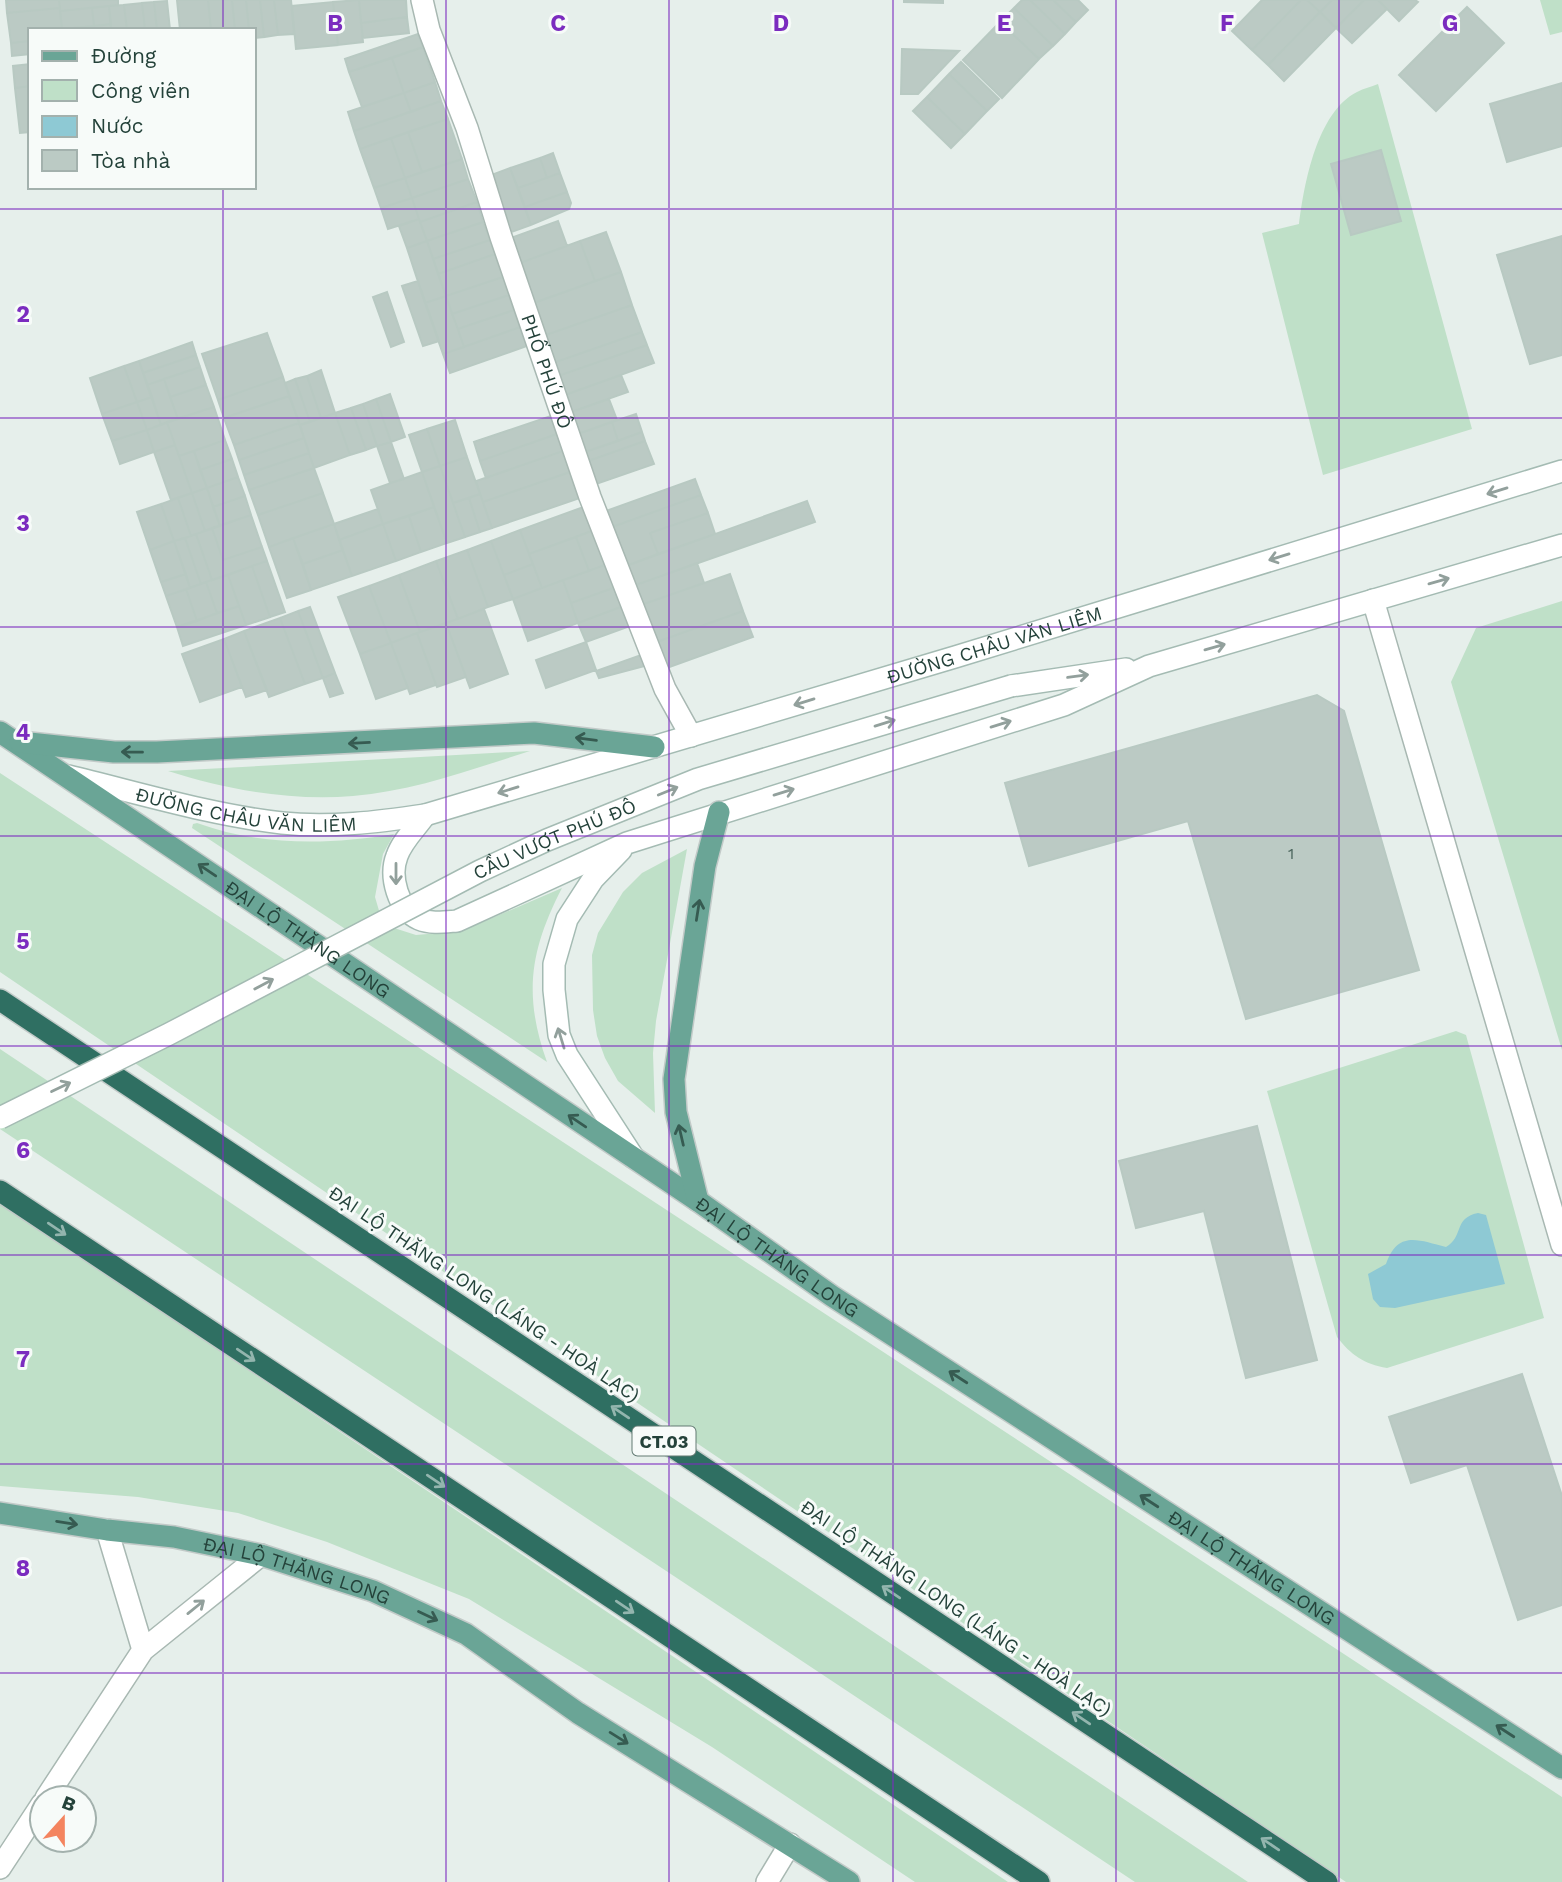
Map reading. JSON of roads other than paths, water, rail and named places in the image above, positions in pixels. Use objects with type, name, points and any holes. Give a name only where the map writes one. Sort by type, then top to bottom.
[{"type":"highway","name":"ĐẠI LỘ THĂNG LONG (LÁNG - HOÀ LẠC)","points":[[0,1000],[1327,1882]]},
{"type":"highway","points":[[0,1191],[1039,1882]]},
{"type":"main road","name":"PHỐ PHÚ ĐÔ","points":[[422,0],[429,30],[467,128],[501,237],[590,497],[665,689],[691,736]]},
{"type":"main road","name":"ĐƯỜNG CHÂU VĂN LIÊM","points":[[68,776],[223,814],[284,823],[357,824],[425,816],[1562,471]]},
{"type":"main road","points":[[425,816],[396,857],[393,880],[401,901],[416,918],[434,923],[457,921],[627,842],[1064,705],[1149,666],[1562,545]]},
{"type":"main road","points":[[1373,600],[1562,1245]]},
{"type":"main road","name":"CẦU VƯỢT PHÚ ĐÔ","points":[[0,1118],[169,1034],[480,871],[547,840],[698,779],[1011,686],[1149,666]]},
{"type":"main road","points":[[8,737],[114,752],[534,733],[654,747]]},
{"type":"main road","name":"ĐẠI LỘ THĂNG LONG","points":[[8,737],[698,1201],[832,1296],[1562,1768]]},
{"type":"main road","points":[[698,1201],[676,1112],[674,1079],[705,866],[719,812]]},
{"type":"main road","points":[[627,842],[593,879],[567,919],[554,964],[554,990],[559,1035],[567,1055],[634,1159]]},
{"type":"main road","name":"ĐẠI LỘ THĂNG LONG","points":[[0,1513],[107,1530],[174,1537],[261,1555],[373,1591],[466,1634],[578,1713],[849,1882]]},
{"type":"main road","points":[[107,1530],[143,1650]]},
{"type":"main road","points":[[55,1784],[143,1650],[261,1555]]},
{"type":"main road","points":[[0,1868],[28,1825]]},
{"type":"main road","points":[[767,1882],[790,1844]]},
{"type":"water","points":[[1478,1213],[1486,1215],[1505,1284],[1395,1308],[1380,1307],[1373,1299],[1368,1274],[1386,1264],[1396,1246],[1410,1240],[1418,1240],[1446,1247],[1452,1243],[1465,1219]]}]
